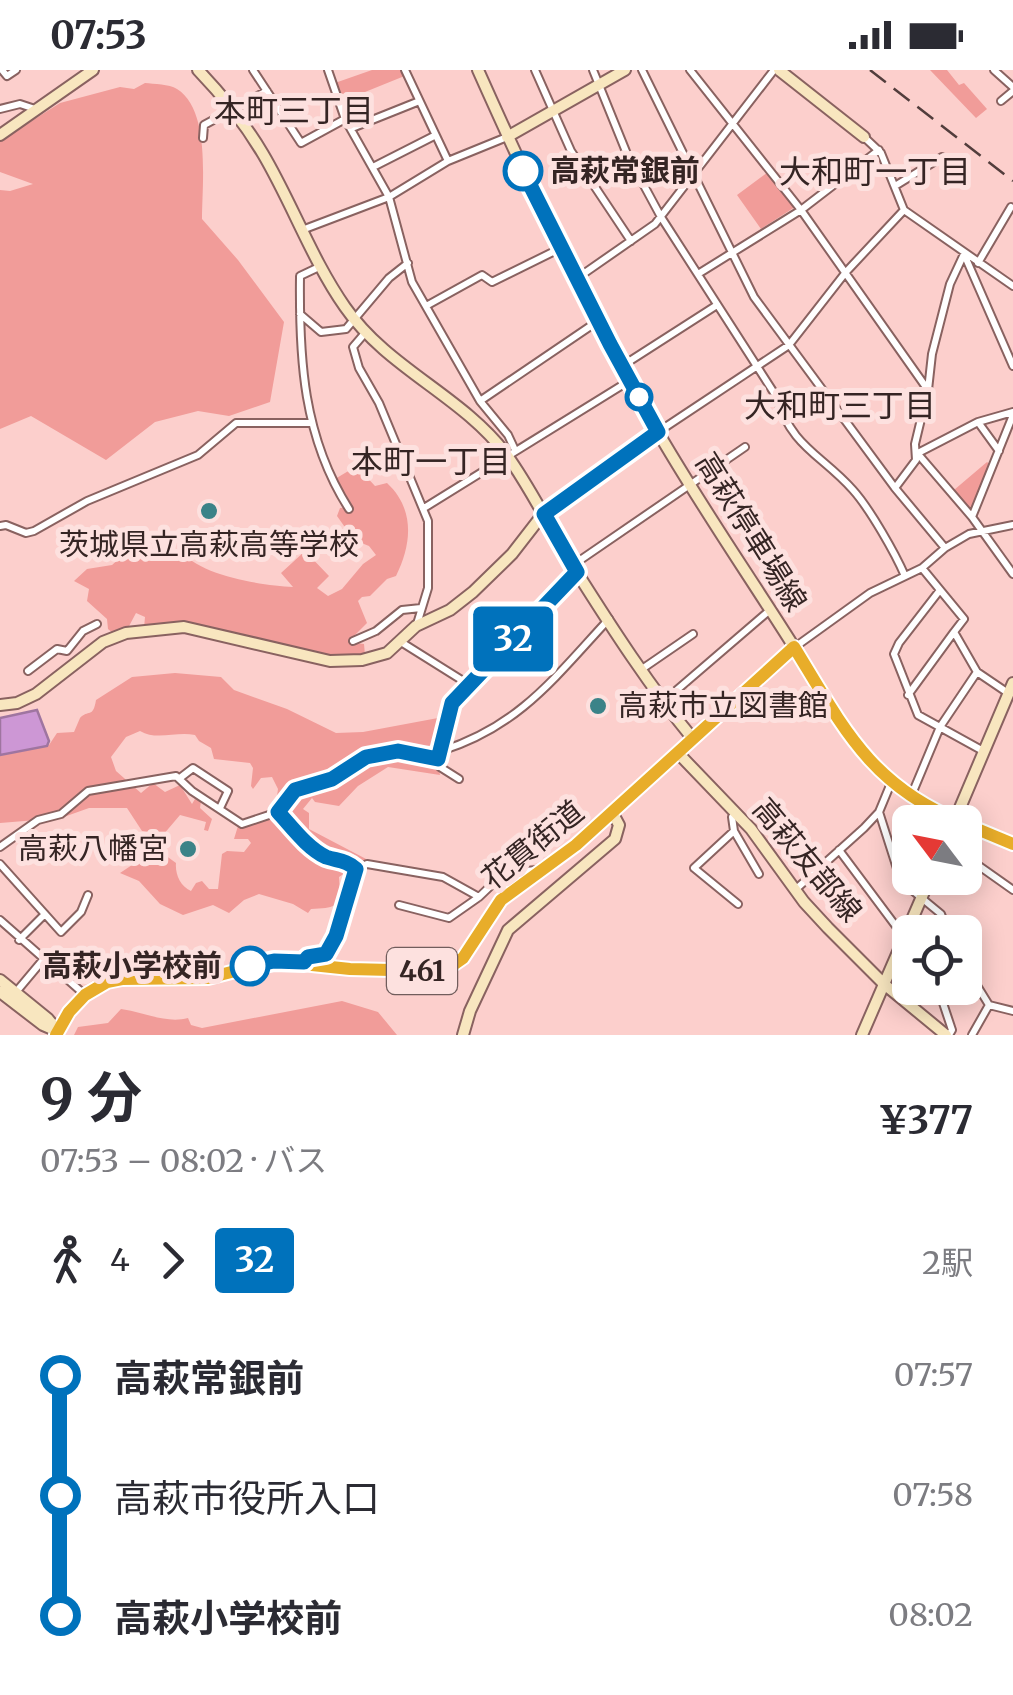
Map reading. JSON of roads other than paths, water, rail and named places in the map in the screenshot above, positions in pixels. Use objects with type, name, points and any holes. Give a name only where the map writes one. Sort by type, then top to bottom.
[{"type":"highway","name":"花貫街道","points":[[85,995],[107,982],[122,979],[195,979],[274,961],[350,970],[444,969],[463,958],[488,914],[514,889],[612,812],[794,648]]},
{"type":"highway","points":[[794,648],[852,739],[891,783],[924,805]]},
{"type":"highway","points":[[982,831],[1013,844]]},
{"type":"highway","points":[[57,1033],[85,995]]},
{"type":"street","points":[[2,70],[7,76],[16,70]]},
{"type":"street","points":[[198,70],[234,109],[263,154],[321,266],[365,333],[393,360],[464,410],[511,452]]},
{"type":"street","points":[[253,70],[301,143],[346,119]]},
{"type":"street","points":[[328,70],[346,119],[389,197],[412,282],[480,401],[508,436],[511,452],[575,569],[693,739]]},
{"type":"street","points":[[405,70],[448,160]]},
{"type":"street","name":"高萩停車場線","points":[[478,70],[576,279],[629,381],[794,648]]},
{"type":"street","points":[[535,70],[571,150],[631,241]]},
{"type":"street","points":[[593,70],[627,154],[660,217],[776,396],[787,426],[805,448],[855,492],[906,576]]},
{"type":"street","points":[[302,230],[389,197],[448,160],[508,137],[625,70]]},
{"type":"street","points":[[642,70],[754,296],[895,488],[945,548]]},
{"type":"street","points":[[690,70],[801,210],[928,390]]},
{"type":"street","points":[[576,279],[660,217],[777,70],[878,150],[904,210],[1013,286]]},
{"type":"street","points":[[994,70],[1013,89],[1001,101]]},
{"type":"street","points":[[0,135],[89,71]]},
{"type":"street","points":[[203,138],[204,126],[268,91]]},
{"type":"street","points":[[352,128],[418,102]]},
{"type":"street","points":[[0,110],[20,104],[36,110]]},
{"type":"street","points":[[373,167],[435,136]]},
{"type":"street","points":[[698,274],[801,210],[878,150]]},
{"type":"street","points":[[895,186],[942,158]]},
{"type":"street","points":[[978,263],[1011,206]]},
{"type":"street","points":[[0,705],[25,700],[112,637],[172,628],[195,629],[330,661],[376,657],[401,642],[416,626],[450,610],[473,592],[512,554],[544,514],[789,345],[846,272],[904,210]]},
{"type":"street","points":[[426,306],[482,274],[492,282],[561,248]]},
{"type":"street","points":[[964,254],[1013,366]]},
{"type":"street","points":[[964,254],[950,284],[915,444],[918,454],[983,530],[1013,574]]},
{"type":"street","points":[[300,313],[321,332],[346,329],[356,322],[381,286],[408,263]]},
{"type":"street","points":[[321,266],[300,276],[310,423],[330,479],[349,508]]},
{"type":"street","points":[[621,366],[717,305]]},
{"type":"street","points":[[480,401],[598,321]]},
{"type":"street","points":[[365,333],[353,347],[359,368],[379,403],[430,530],[430,571],[416,626]]},
{"type":"street","points":[[424,508],[629,381]]},
{"type":"street","points":[[895,488],[918,454],[978,422],[1013,413]]},
{"type":"street","points":[[972,517],[1013,413]]},
{"type":"street","points":[[978,422],[999,451]]},
{"type":"street","points":[[0,526],[26,534],[34,531],[86,501],[198,455],[236,423],[310,423]]},
{"type":"street","points":[[459,779],[440,767],[440,755],[448,710],[468,684],[575,569],[745,447]]},
{"type":"street","points":[[794,648],[870,593],[922,568],[945,548],[983,530],[1013,524]]},
{"type":"street","points":[[908,696],[964,619],[922,568]]},
{"type":"street","points":[[940,590],[894,654],[918,715],[985,752]]},
{"type":"street","points":[[353,641],[376,631],[402,610],[421,608]]},
{"type":"street","points":[[664,702],[770,610]]},
{"type":"street","points":[[180,778],[192,791],[242,824],[278,812],[295,790],[332,779],[366,757],[398,751],[440,755],[475,740],[518,714],[609,620]]},
{"type":"street","points":[[64,672],[68,651],[84,631],[97,624]]},
{"type":"street","points":[[954,632],[977,672],[1011,688],[965,805]]},
{"type":"street","points":[[642,670],[693,634]]},
{"type":"street","points":[[401,642],[468,684]]},
{"type":"street","points":[[28,671],[57,649],[68,651]]},
{"type":"street","points":[[910,798],[940,728],[977,672]]},
{"type":"street","name":"高萩友部線","points":[[678,753],[737,814],[795,890],[884,984],[948,1035]]},
{"type":"street","points":[[0,847],[38,820],[69,809],[88,791],[160,777],[180,778],[194,768],[228,791],[220,808]]},
{"type":"street","points":[[795,890],[878,812],[891,783]]},
{"type":"street","points":[[278,812],[310,846],[356,869]]},
{"type":"street","points":[[463,1035],[470,1011],[508,930],[610,845],[620,830],[612,812]]},
{"type":"street","points":[[878,812],[901,882],[942,915]]},
{"type":"street","points":[[737,814],[732,818],[734,831],[759,874]]},
{"type":"street","points":[[734,831],[694,868],[738,904]]},
{"type":"street","points":[[839,850],[892,921]]},
{"type":"street","points":[[0,864],[61,932],[81,912],[88,895]]},
{"type":"street","points":[[304,962],[328,950],[356,869],[366,864],[442,876],[480,896]]},
{"type":"street","points":[[982,868],[1013,890]]},
{"type":"street","points":[[399,905],[450,918],[504,873],[542,870]]},
{"type":"street","points":[[916,915],[923,895]]},
{"type":"street","points":[[19,940],[44,914]]},
{"type":"street","points":[[0,920],[85,995]]},
{"type":"street","points":[[15,993],[42,960]]},
{"type":"street","points":[[862,1035],[892,969]]},
{"type":"street","points":[[0,980],[48,1018],[57,1033]]},
{"type":"street","points":[[0,992],[42,1026],[57,1033]]},
{"type":"street","points":[[982,995],[988,1005],[1012,1013]]},
{"type":"street","points":[[944,1005],[952,1030],[948,1035]]},
{"type":"street","points":[[972,1035],[988,1005]]},
{"type":"railway","points":[[870,70],[1013,181]]},
{"type":"place","name":"高萩常銀前","points":[[523,171]]},
{"type":"place","name":"茨城県立高萩高等学校","points":[[209,511]]},
{"type":"place","name":"高萩市立図書館","points":[[598,706]]},
{"type":"place","name":"高萩八幡宮","points":[[188,849]]},
{"type":"place","name":"高萩小学校前","points":[[250,966]]},
{"type":"district","name":"本町三丁目","points":[[294,111]]},
{"type":"district","name":"大和町一丁目","points":[[875,172]]},
{"type":"district","name":"大和町三丁目","points":[[840,406]]},
{"type":"district","name":"本町一丁目","points":[[431,462]]}]
